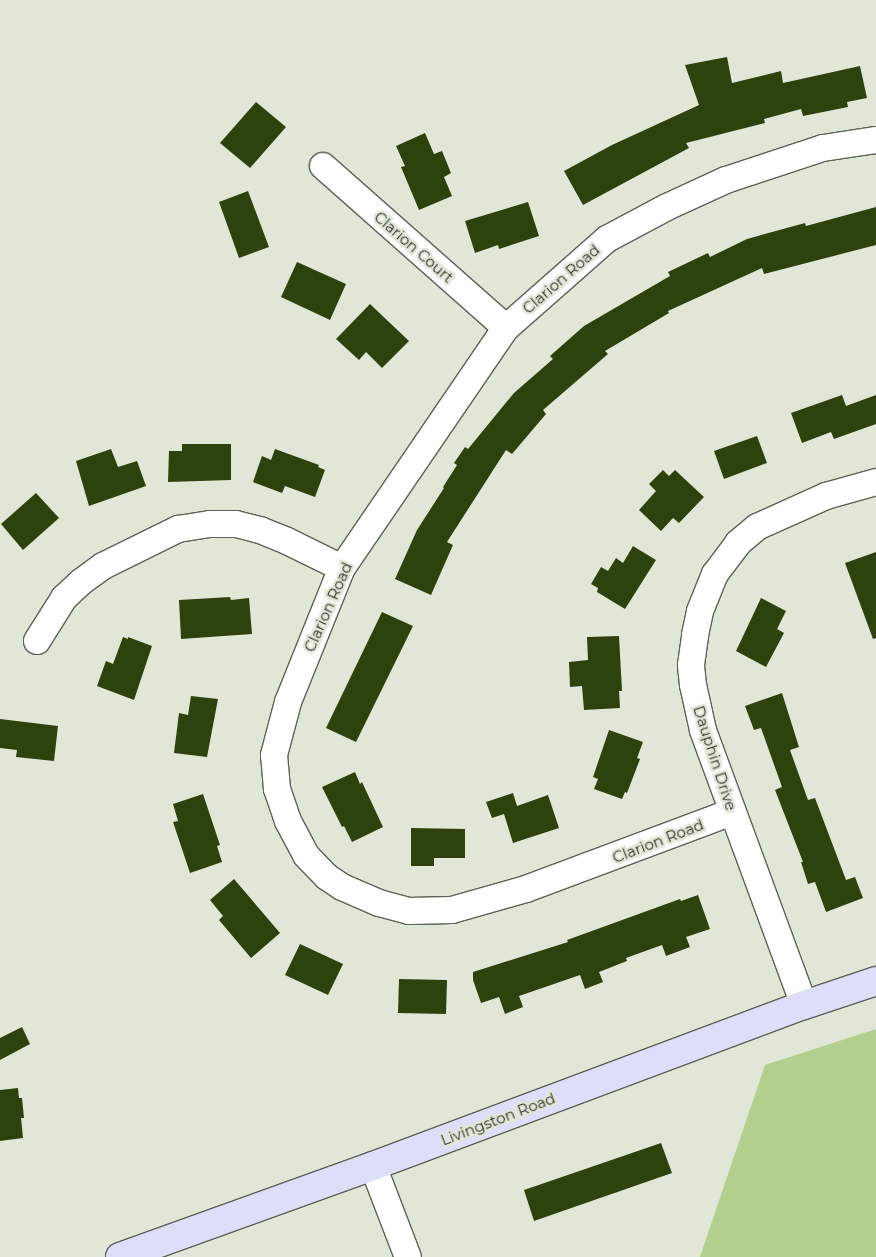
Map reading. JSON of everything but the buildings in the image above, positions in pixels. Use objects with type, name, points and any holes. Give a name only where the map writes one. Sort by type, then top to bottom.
[{"type":"main road","name":"Livingston Road","points":[[120,1257],[374,1166],[804,1005],[876,981]]},
{"type":"street","name":"Clarion Road","points":[[732,812],[526,889],[452,910],[409,911],[379,903],[342,887],[316,867],[297,841],[277,789],[274,755],[288,702],[342,568],[506,328],[607,239],[667,207],[726,180],[823,148],[876,140]]},
{"type":"street","name":"Clarion Court","points":[[323,166],[506,328]]},
{"type":"street","name":"Dauphin Drive","points":[[804,1005],[703,730],[693,685],[691,665],[700,611],[715,574],[738,543],[758,527],[826,496],[876,482]]},
{"type":"street","points":[[37,641],[64,598],[81,582],[103,566],[178,529],[210,524],[236,524],[260,530],[287,541],[342,568]]},
{"type":"street","points":[[374,1166],[408,1257]]},
{"type":"green space","points":[[876,1029],[876,1257],[700,1257],[765,1065]]}]
